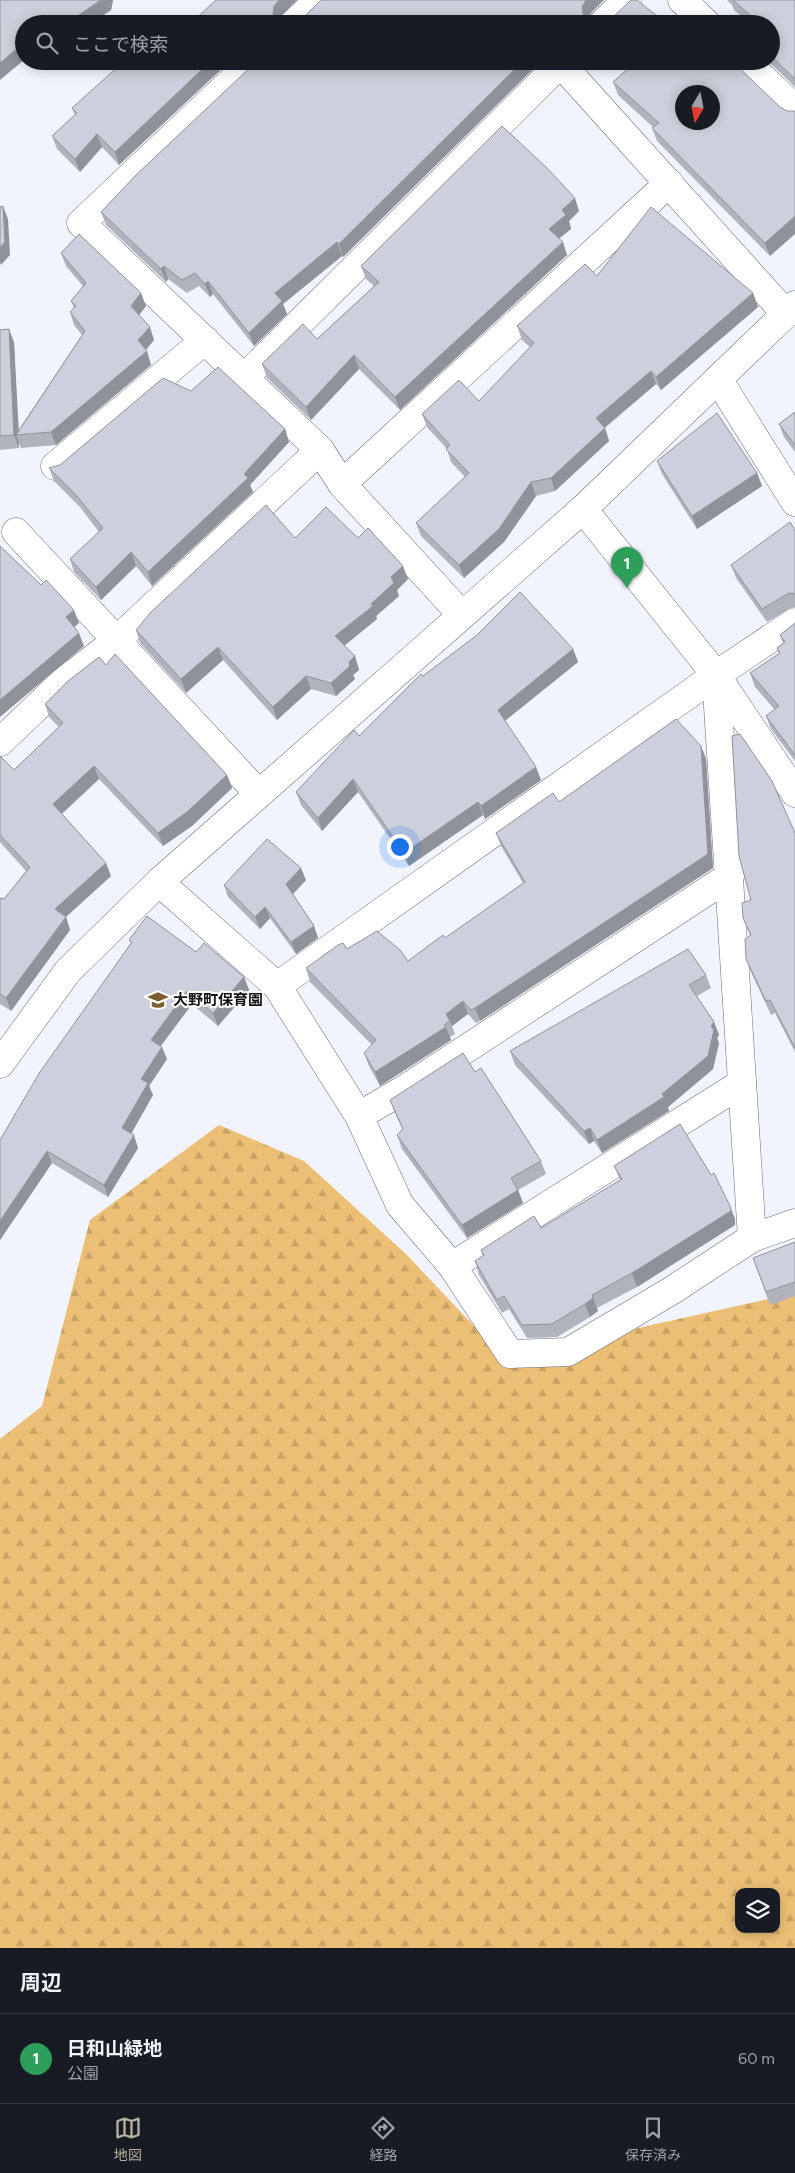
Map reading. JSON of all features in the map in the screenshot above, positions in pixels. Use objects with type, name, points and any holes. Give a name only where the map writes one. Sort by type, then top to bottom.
[{"type":"street","points":[[303,15],[319,0]]},
{"type":"street","points":[[611,15],[627,0]]},
{"type":"street","points":[[682,0],[698,15]]},
{"type":"street","points":[[243,70],[80,223],[320,450],[342,484],[462,614]]},
{"type":"street","points":[[244,378],[554,70]]},
{"type":"street","points":[[0,1064],[68,971],[159,882],[583,509],[791,310],[669,183],[569,70]]},
{"type":"street","points":[[755,70],[795,109]]},
{"type":"street","points":[[342,484],[669,183]]},
{"type":"street","points":[[55,466],[205,340]]},
{"type":"street","points":[[718,379],[795,502]]},
{"type":"street","points":[[0,742],[62,682],[117,640],[320,450]]},
{"type":"street","points":[[583,509],[716,675],[795,794]]},
{"type":"street","points":[[16,532],[259,794]]},
{"type":"street","points":[[277,986],[716,675],[795,622]]},
{"type":"street","points":[[716,675],[752,1238]]},
{"type":"street","points":[[359,1116],[730,876]]},
{"type":"street","points":[[159,882],[277,986],[359,1116],[400,1206],[452,1266],[510,1354],[568,1352],[670,1291],[752,1238],[795,1223]]},
{"type":"street","points":[[452,1266],[742,1083]]},
{"type":"green space","points":[[219,1125],[304,1161],[406,1254],[491,1344],[575,1342],[795,1293],[795,1948],[0,1948],[0,1439],[42,1406],[90,1220]]},
{"type":"building","points":[[0,0],[101,0],[79,15],[15,15],[15,50],[0,63]]},
{"type":"building","points":[[216,0],[279,0],[274,6],[273,15],[200,15]]},
{"type":"building","points":[[321,0],[586,0],[582,7],[583,15],[306,15]]},
{"type":"building","points":[[631,0],[637,0],[656,15],[615,15]]},
{"type":"building","points":[[733,0],[795,0],[795,79],[780,65],[780,15],[750,15]]},
{"type":"building","points":[[114,70],[202,70],[115,152],[97,134],[75,159],[52,136],[77,113],[72,108]]},
{"type":"building","points":[[247,70],[514,70],[339,244],[337,242],[275,293],[282,301],[249,333],[208,281],[205,284],[195,273],[182,280],[164,266],[161,269],[101,212],[136,175]]},
{"type":"building","points":[[627,70],[741,70],[780,107],[787,111],[795,111],[795,216],[765,243],[652,128],[659,123],[613,82]]},
{"type":"building","points":[[502,126],[547,168],[575,198],[562,210],[566,215],[549,229],[563,242],[395,397],[354,355],[306,407],[262,364],[303,324],[317,339],[379,282],[361,266]]},
{"type":"building","points":[[3,206],[5,242],[0,248],[0,207]]},
{"type":"building","points":[[651,207],[753,293],[656,377],[651,371],[596,418],[605,428],[551,478],[531,482],[499,529],[459,565],[416,523],[469,473],[446,449],[450,445],[422,414],[459,380],[479,401],[534,343],[517,326],[585,264],[597,276]]},
{"type":"building","points":[[79,234],[141,293],[131,306],[150,327],[138,340],[147,351],[51,432],[16,435],[85,331],[70,312],[76,306],[71,301],[86,283],[61,253]]},
{"type":"building","points":[[9,329],[14,435],[0,436],[0,330]]},
{"type":"building","points":[[218,367],[285,429],[244,474],[248,478],[148,572],[131,552],[96,587],[70,559],[103,528],[75,494],[49,468],[60,465],[163,378],[191,391]]},
{"type":"building","points":[[795,412],[795,445],[779,424]]},
{"type":"building","points":[[717,413],[757,473],[692,516],[657,461]]},
{"type":"building","points":[[266,505],[295,538],[326,507],[358,538],[368,528],[403,566],[391,577],[394,583],[371,604],[373,606],[335,636],[355,656],[349,662],[350,666],[331,683],[306,676],[273,707],[218,647],[181,679],[136,630],[151,612]]},
{"type":"building","points":[[790,522],[795,530],[795,594],[789,593],[762,609],[731,565]]},
{"type":"building","points":[[0,546],[41,585],[46,580],[74,610],[66,617],[79,633],[0,700]]},
{"type":"building","points":[[520,592],[573,649],[498,710],[536,767],[481,806],[478,802],[404,853],[353,779],[318,818],[296,792],[354,730],[359,736],[421,674],[423,676],[477,635]]},
{"type":"building","points":[[795,623],[795,755],[766,716],[779,706],[750,673],[780,653],[777,648],[785,642],[780,635]]},
{"type":"building","points":[[115,654],[227,775],[187,812],[158,833],[94,766],[53,804],[106,863],[55,909],[66,917],[6,998],[0,994],[0,898],[4,899],[30,867],[0,835],[0,756],[14,770],[63,723],[45,704],[68,681],[99,657],[106,665]]},
{"type":"building","points":[[676,719],[701,746],[708,854],[475,1008],[471,1010],[463,1001],[446,1014],[450,1021],[444,1025],[446,1027],[375,1072],[364,1053],[376,1040],[306,968],[338,945],[343,943],[347,949],[377,931],[400,950],[408,961],[443,935],[445,938],[525,882],[496,833],[553,793],[559,802]]},
{"type":"building","points":[[740,734],[772,781],[795,833],[795,1048],[770,1000],[766,1001],[746,959],[745,939],[751,935],[743,918],[742,903],[751,900],[739,856],[732,736]]},
{"type":"building","points":[[267,839],[301,868],[286,884],[314,926],[291,942],[265,907],[255,917],[224,885]]},
{"type":"building","points":[[147,916],[196,952],[204,943],[244,977],[213,1013],[187,991],[151,1040],[162,1047],[141,1079],[148,1083],[122,1128],[134,1135],[104,1185],[47,1151],[0,1221],[0,1140],[40,1072],[132,942],[129,940]]},
{"type":"building","points":[[688,949],[706,975],[689,985],[714,1022],[711,1026],[714,1030],[708,1056],[662,1094],[664,1097],[597,1140],[590,1128],[584,1131],[510,1051]]},
{"type":"building","points":[[463,1053],[475,1072],[481,1068],[541,1161],[511,1178],[518,1190],[462,1225],[397,1135],[403,1129],[390,1100]]},
{"type":"building","points":[[680,1124],[711,1175],[714,1173],[731,1211],[632,1273],[592,1295],[593,1298],[585,1304],[552,1324],[522,1325],[504,1296],[497,1300],[475,1261],[484,1255],[481,1250],[534,1216],[541,1228],[622,1179],[614,1166]]},
{"type":"building","points":[[795,1242],[795,1282],[766,1292],[753,1258]]},
{"type":"place","name":"日和山緑地","points":[[627,588]]},
{"type":"place","name":"大野町保育園","points":[[158,1000]]}]
